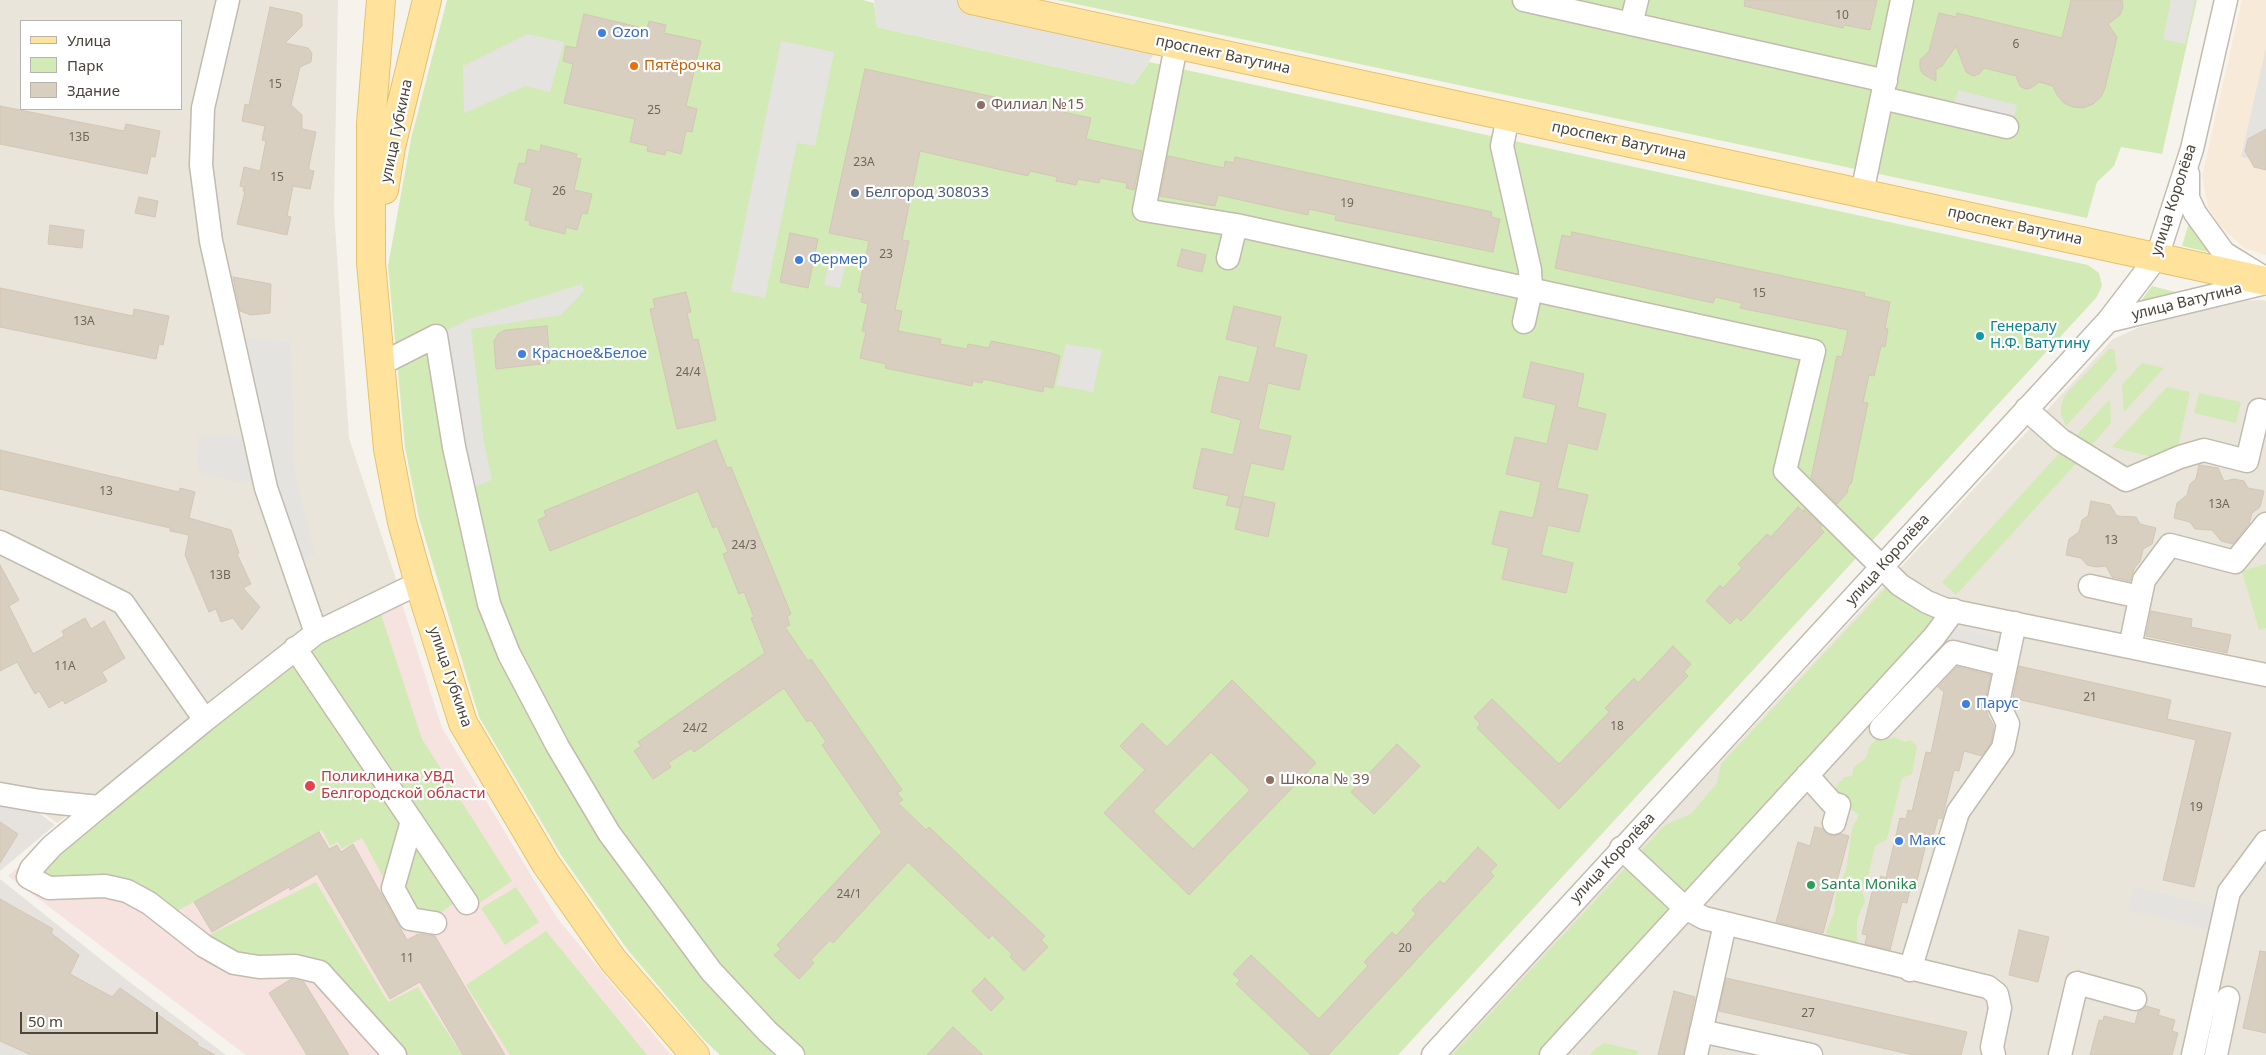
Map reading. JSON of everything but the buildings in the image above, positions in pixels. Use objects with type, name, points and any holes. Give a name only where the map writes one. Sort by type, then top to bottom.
[{"type":"main road","name":"улица Губкина","points":[[381,0],[371,124],[371,263],[388,449],[402,522],[419,583],[463,723],[468,732],[546,864],[613,960],[694,1055]]},
{"type":"main road","name":"улица Губкина","points":[[371,263],[391,147],[427,0]]},
{"type":"main road","name":"проспект Ватутина","points":[[972,0],[1176,46],[2266,281]]},
{"type":"street","points":[[228,0],[203,108],[201,165],[211,241],[266,488],[316,633]]},
{"type":"street","points":[[1524,0],[1632,24],[1884,90],[2007,127]]},
{"type":"street","points":[[1632,24],[1637,0]]},
{"type":"street","points":[[1862,193],[1902,0]]},
{"type":"street","name":"улица Королёва","points":[[1433,1055],[1621,848],[1689,778],[2108,321],[2157,257],[2188,161],[2226,0]]},
{"type":"street","points":[[1176,46],[1144,210],[1236,225],[1814,351],[1785,472],[1900,585],[1927,602],[1944,609],[2266,675]]},
{"type":"street","points":[[1508,117],[1502,146],[1530,270],[1531,290],[1524,322]]},
{"type":"street","points":[[2188,161],[2188,198],[2195,213],[2224,253],[2266,281]]},
{"type":"street","points":[[1228,258],[1236,225]]},
{"type":"street","name":"улица Ватутина","points":[[2108,321],[2266,281]]},
{"type":"street","points":[[379,365],[436,336],[454,447],[489,604],[509,654],[558,748],[608,833],[711,970],[767,1030],[794,1055]]},
{"type":"street","points":[[2026,409],[2061,440],[2126,480],[2180,457],[2204,450],[2247,461],[2259,410],[2266,412]]},
{"type":"street","points":[[2130,647],[2144,580],[2172,537],[2235,562],[2266,524]]},
{"type":"street","points":[[0,542],[123,603],[204,720]]},
{"type":"street","points":[[395,1055],[320,972],[296,966],[259,968],[234,963],[204,946],[149,903],[127,891],[105,886],[49,888],[28,877],[31,868],[52,846],[204,720],[295,648],[316,633],[419,583]]},
{"type":"street","points":[[2090,586],[2140,597]]},
{"type":"street","points":[[1552,1055],[1934,637],[1954,610]]},
{"type":"street","points":[[1910,970],[1958,812],[2003,748],[2008,724],[1998,703],[2015,623]]},
{"type":"street","points":[[295,648],[467,903]]},
{"type":"street","points":[[1881,728],[1953,652],[2006,665]]},
{"type":"street","points":[[1807,775],[1832,803],[1839,805],[1834,823]]},
{"type":"street","points":[[0,794],[40,801],[99,807]]},
{"type":"street","points":[[412,821],[393,888],[410,919],[435,923]]},
{"type":"street","points":[[2194,1055],[2228,892],[2266,842]]},
{"type":"street","points":[[1621,848],[1685,908],[1704,918],[1910,970],[1988,987],[1997,994],[2000,1008],[1992,1047],[1994,1055]]},
{"type":"street","points":[[1696,1055],[1725,924]]},
{"type":"street","points":[[2060,1055],[2077,983],[2135,999]]},
{"type":"street","points":[[2216,1055],[2228,998]]},
{"type":"street","points":[[1701,1031],[1811,1055]]},
{"type":"shaded area","points":[[0,0],[338,0],[334,210],[349,438],[399,588],[316,628],[57,823],[0,782]]},
{"type":"shaded area","points":[[874,0],[972,0],[1162,42],[1134,84],[877,27]]},
{"type":"shaded area","points":[[2171,0],[2195,0],[2185,44],[2163,39]]},
{"type":"shaded area","points":[[2242,0],[2266,0],[2266,255],[2244,248],[2220,226],[2208,207],[2202,176]]},
{"type":"shaded area","points":[[527,34],[564,42],[550,92],[525,86],[464,113],[463,66]]},
{"type":"shaded area","points":[[781,41],[834,52],[815,146],[797,143],[765,298],[731,291]]},
{"type":"shaded area","points":[[2266,48],[2266,162],[2241,157]]},
{"type":"shaded area","points":[[1958,90],[2017,105],[2010,132],[1950,118]]},
{"type":"shaded area","points":[[832,250],[848,253],[840,288],[824,285]]},
{"type":"shaded area","points":[[582,284],[584,291],[561,315],[471,329],[484,443],[492,480],[453,495],[443,451],[426,341],[469,319]]},
{"type":"shaded area","points":[[2236,301],[2266,301],[2266,1055],[1448,1055],[2113,339],[2140,327]]},
{"type":"shaded area","points":[[232,337],[291,342],[295,474],[315,555],[291,566],[266,488],[197,473],[199,435],[254,437]]},
{"type":"shaded area","points":[[1066,344],[1102,350],[1093,392],[1056,385]]},
{"type":"shaded area","name":"Поликлиника УВД Белгородской области","points":[[402,604],[442,728],[557,918],[671,1055],[246,1055],[8,876],[45,843],[317,643]]},
{"type":"shaded area","points":[[1954,628],[2005,639],[2002,655],[1953,643],[1877,724],[1870,718]]},
{"type":"shaded area","points":[[0,784],[55,825],[0,871]]},
{"type":"shaded area","points":[[0,879],[123,977],[226,1055],[0,1055]]},
{"type":"shaded area","points":[[2134,887],[2219,908],[2213,931],[2128,910]]},
{"type":"green space","points":[[447,0],[863,0],[874,3],[877,27],[1134,84],[1149,62],[2088,265],[2099,273],[2102,286],[2096,298],[1398,1055],[720,1055],[703,1039],[627,949],[561,855],[479,717],[419,518],[405,447],[388,266],[411,139]]},
{"type":"green space","points":[[1057,0],[2197,0],[2162,154],[2121,147],[2114,166],[2097,182],[2087,218]]},
{"type":"green space","points":[[2190,219],[2217,254],[2182,246]]},
{"type":"green space","points":[[2152,286],[2187,295],[2135,309]]},
{"type":"green space","points":[[2109,349],[2114,349],[2117,370],[2066,426],[2061,415],[2061,406],[2065,395]]},
{"type":"green space","points":[[2142,363],[2164,368],[2124,412],[2122,385]]},
{"type":"green space","points":[[2167,387],[2190,392],[2178,447],[2153,457],[2112,447]]},
{"type":"green space","points":[[2199,393],[2241,402],[2236,423],[2194,413]]},
{"type":"green space","points":[[2110,399],[2111,423],[2091,446],[2074,438]]},
{"type":"green space","points":[[2064,448],[2081,458],[1956,595],[1942,582]]},
{"type":"green space","points":[[2266,564],[2266,628],[2259,630],[2242,571]]},
{"type":"green space","points":[[1892,581],[1943,611],[1687,903],[1636,856],[1665,825],[1691,814],[1717,783],[1721,764]]},
{"type":"green space","points":[[380,611],[422,739],[512,881],[478,904],[303,652]]},
{"type":"green space","points":[[297,658],[409,822],[389,888],[362,838],[341,849],[338,842],[330,846],[322,830],[172,914],[52,883],[38,870]]},
{"type":"green space","points":[[1894,737],[1905,742],[1910,740],[1917,746],[1912,774],[1902,778],[1887,839],[1875,846],[1868,877],[1861,887],[1865,901],[1857,919],[1857,941],[1849,944],[1831,940],[1826,931],[1834,913],[1836,892],[1846,870],[1852,829],[1859,815],[1846,806],[1834,789],[1844,777],[1852,776],[1854,767],[1866,758],[1869,747],[1877,738],[1890,739]]},
{"type":"green space","points":[[414,831],[459,899],[434,918],[414,914],[397,887]]},
{"type":"green space","points":[[1630,863],[1680,910],[1547,1055],[1452,1055]]},
{"type":"green space","points":[[316,882],[388,1002],[418,987],[462,1055],[400,1055],[323,967],[257,962],[205,937]]},
{"type":"green space","points":[[516,887],[539,922],[505,945],[481,908]]},
{"type":"green space","points":[[546,931],[647,1055],[510,1055],[466,985]]},
{"type":"green space","points":[[1605,1043],[1638,1051],[1637,1055],[1590,1055],[1596,1048]]},
{"type":"place","name":"Ozon","points":[[602,33]]},
{"type":"place","name":"Пятёрочка","points":[[634,66]]},
{"type":"place","name":"Филиал №15","points":[[981,105]]},
{"type":"place","name":"Белгород 308033","points":[[855,193]]},
{"type":"place","name":"Фермер","points":[[799,260]]},
{"type":"place","name":"Генералу Н.Ф. Ватутину","points":[[1980,336]]},
{"type":"place","name":"Красное&Белое","points":[[522,354]]},
{"type":"place","name":"Парус","points":[[1966,704]]},
{"type":"place","name":"Школа № 39","points":[[1270,780]]},
{"type":"place","name":"Поликлиника УВД Белгородской области","points":[[310,786]]},
{"type":"place","name":"Макс","points":[[1899,841]]},
{"type":"place","name":"Santa Monika","points":[[1811,885]]}]
